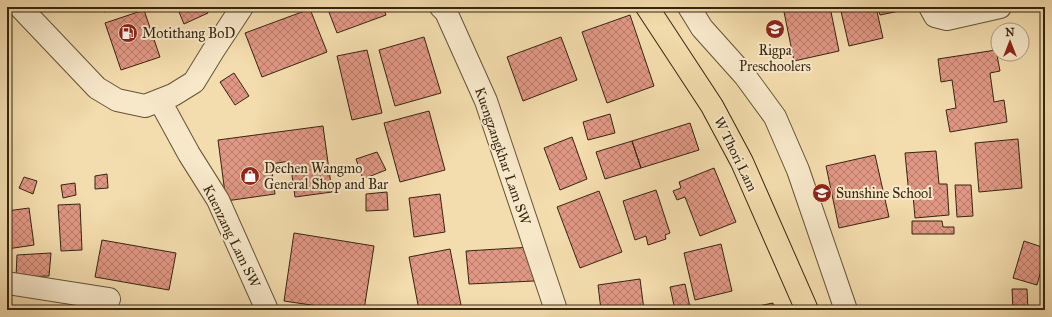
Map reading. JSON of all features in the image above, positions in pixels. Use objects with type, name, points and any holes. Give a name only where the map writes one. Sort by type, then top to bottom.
[{"type":"main road","name":"W Thori Lam","points":[[647,7],[720,120],[742,162],[807,310]]},
{"type":"street","points":[[20,7],[97,88],[117,100],[145,106],[173,95],[194,82],[242,7]]},
{"type":"street","name":"Kuengzangkhar Lam SW","points":[[441,7],[446,12],[486,101],[556,310]]},
{"type":"street","points":[[689,7],[702,28],[745,76],[775,117],[798,170],[846,310]]},
{"type":"street","points":[[930,7],[935,16],[947,19],[1000,7]]},
{"type":"street","name":"Kuenzang Lam SW","points":[[160,101],[218,200],[267,310]]},
{"type":"street","points":[[7,283],[109,298]]},
{"type":"building","points":[[102,7],[120,7],[104,12]]},
{"type":"building","points":[[177,7],[206,7],[208,13],[184,24]]},
{"type":"building","points":[[327,7],[383,7],[386,15],[337,33]]},
{"type":"building","points":[[783,7],[830,7],[839,51],[794,61]]},
{"type":"building","points":[[840,7],[876,7],[883,38],[849,46]]},
{"type":"building","points":[[878,7],[908,7],[909,9],[880,15]]},
{"type":"building","points":[[310,9],[327,52],[262,77],[245,33]]},
{"type":"building","points":[[144,10],[160,57],[121,70],[105,23]]},
{"type":"building","points":[[630,15],[654,86],[607,103],[582,32]]},
{"type":"building","points":[[424,37],[441,93],[395,106],[379,50]]},
{"type":"building","points":[[561,37],[577,80],[523,101],[507,57]]},
{"type":"building","points":[[367,50],[382,113],[352,120],[337,56]]},
{"type":"building","points":[[990,51],[990,62],[998,62],[1000,71],[990,73],[994,102],[1004,100],[1007,122],[950,132],[946,110],[956,108],[952,80],[941,82],[938,59]]},
{"type":"building","points":[[234,73],[249,96],[235,105],[220,82]]},
{"type":"building","points":[[429,111],[445,170],[400,182],[384,123]]},
{"type":"building","points":[[610,114],[615,133],[588,140],[583,122]]},
{"type":"building","points":[[690,123],[699,150],[641,168],[632,141]]},
{"type":"building","points":[[323,126],[332,192],[295,197],[290,161],[271,164],[275,194],[226,201],[218,140]]},
{"type":"building","points":[[572,137],[587,179],[560,190],[544,148]]},
{"type":"building","points":[[1018,139],[1022,188],[979,192],[975,143]]},
{"type":"building","points":[[632,141],[641,168],[605,179],[596,152]]},
{"type":"building","points":[[936,151],[939,184],[947,184],[949,215],[915,218],[913,195],[909,195],[905,153]]},
{"type":"building","points":[[377,152],[386,170],[363,179],[356,159]]},
{"type":"building","points":[[875,155],[889,217],[839,228],[826,166]]},
{"type":"building","points":[[714,168],[736,222],[700,236],[685,197],[677,200],[673,191],[681,188],[679,182]]},
{"type":"building","points":[[107,174],[108,188],[95,189],[95,176]]},
{"type":"building","points":[[24,177],[37,181],[33,194],[19,188]]},
{"type":"building","points":[[75,183],[76,195],[63,198],[61,185]]},
{"type":"building","points":[[955,185],[971,185],[973,216],[957,217]]},
{"type":"building","points":[[656,190],[670,233],[665,235],[666,239],[648,245],[646,236],[635,240],[623,201]]},
{"type":"building","points":[[599,191],[622,252],[580,268],[557,207]]},
{"type":"building","points":[[387,192],[388,210],[366,211],[366,194]]},
{"type":"building","points":[[440,194],[445,232],[414,237],[409,198]]},
{"type":"building","points":[[80,204],[82,250],[61,251],[58,205]]},
{"type":"building","points":[[29,208],[34,245],[7,249],[7,211]]},
{"type":"building","points":[[912,221],[942,221],[943,227],[954,227],[954,234],[912,234]]},
{"type":"building","points":[[294,233],[374,246],[364,310],[345,310],[284,301]]},
{"type":"building","points":[[102,240],[176,253],[169,290],[95,277]]},
{"type":"building","points":[[1024,241],[1045,248],[1045,256],[1037,285],[1013,278]]},
{"type":"building","points":[[721,244],[732,291],[695,300],[684,253]]},
{"type":"building","points":[[532,247],[534,281],[469,284],[466,251]]},
{"type":"building","points":[[450,249],[461,305],[437,310],[419,310],[409,257]]},
{"type":"building","points":[[51,253],[49,276],[16,277],[17,255]]},
{"type":"building","points":[[640,279],[644,310],[601,310],[598,285]]},
{"type":"building","points":[[685,284],[690,307],[675,310],[670,287]]},
{"type":"building","points":[[1012,289],[1027,289],[1028,310],[1013,310]]},
{"type":"building","points":[[773,303],[774,310],[739,310]]},
{"type":"place","name":"Rigpa Preschoolers","points":[[775,29]]},
{"type":"place","name":"Motithang BoD","points":[[128,33]]},
{"type":"place","name":"Dechen Wangmo General Shop and Bar","points":[[250,176]]},
{"type":"place","name":"Sunshine School","points":[[822,193]]}]
